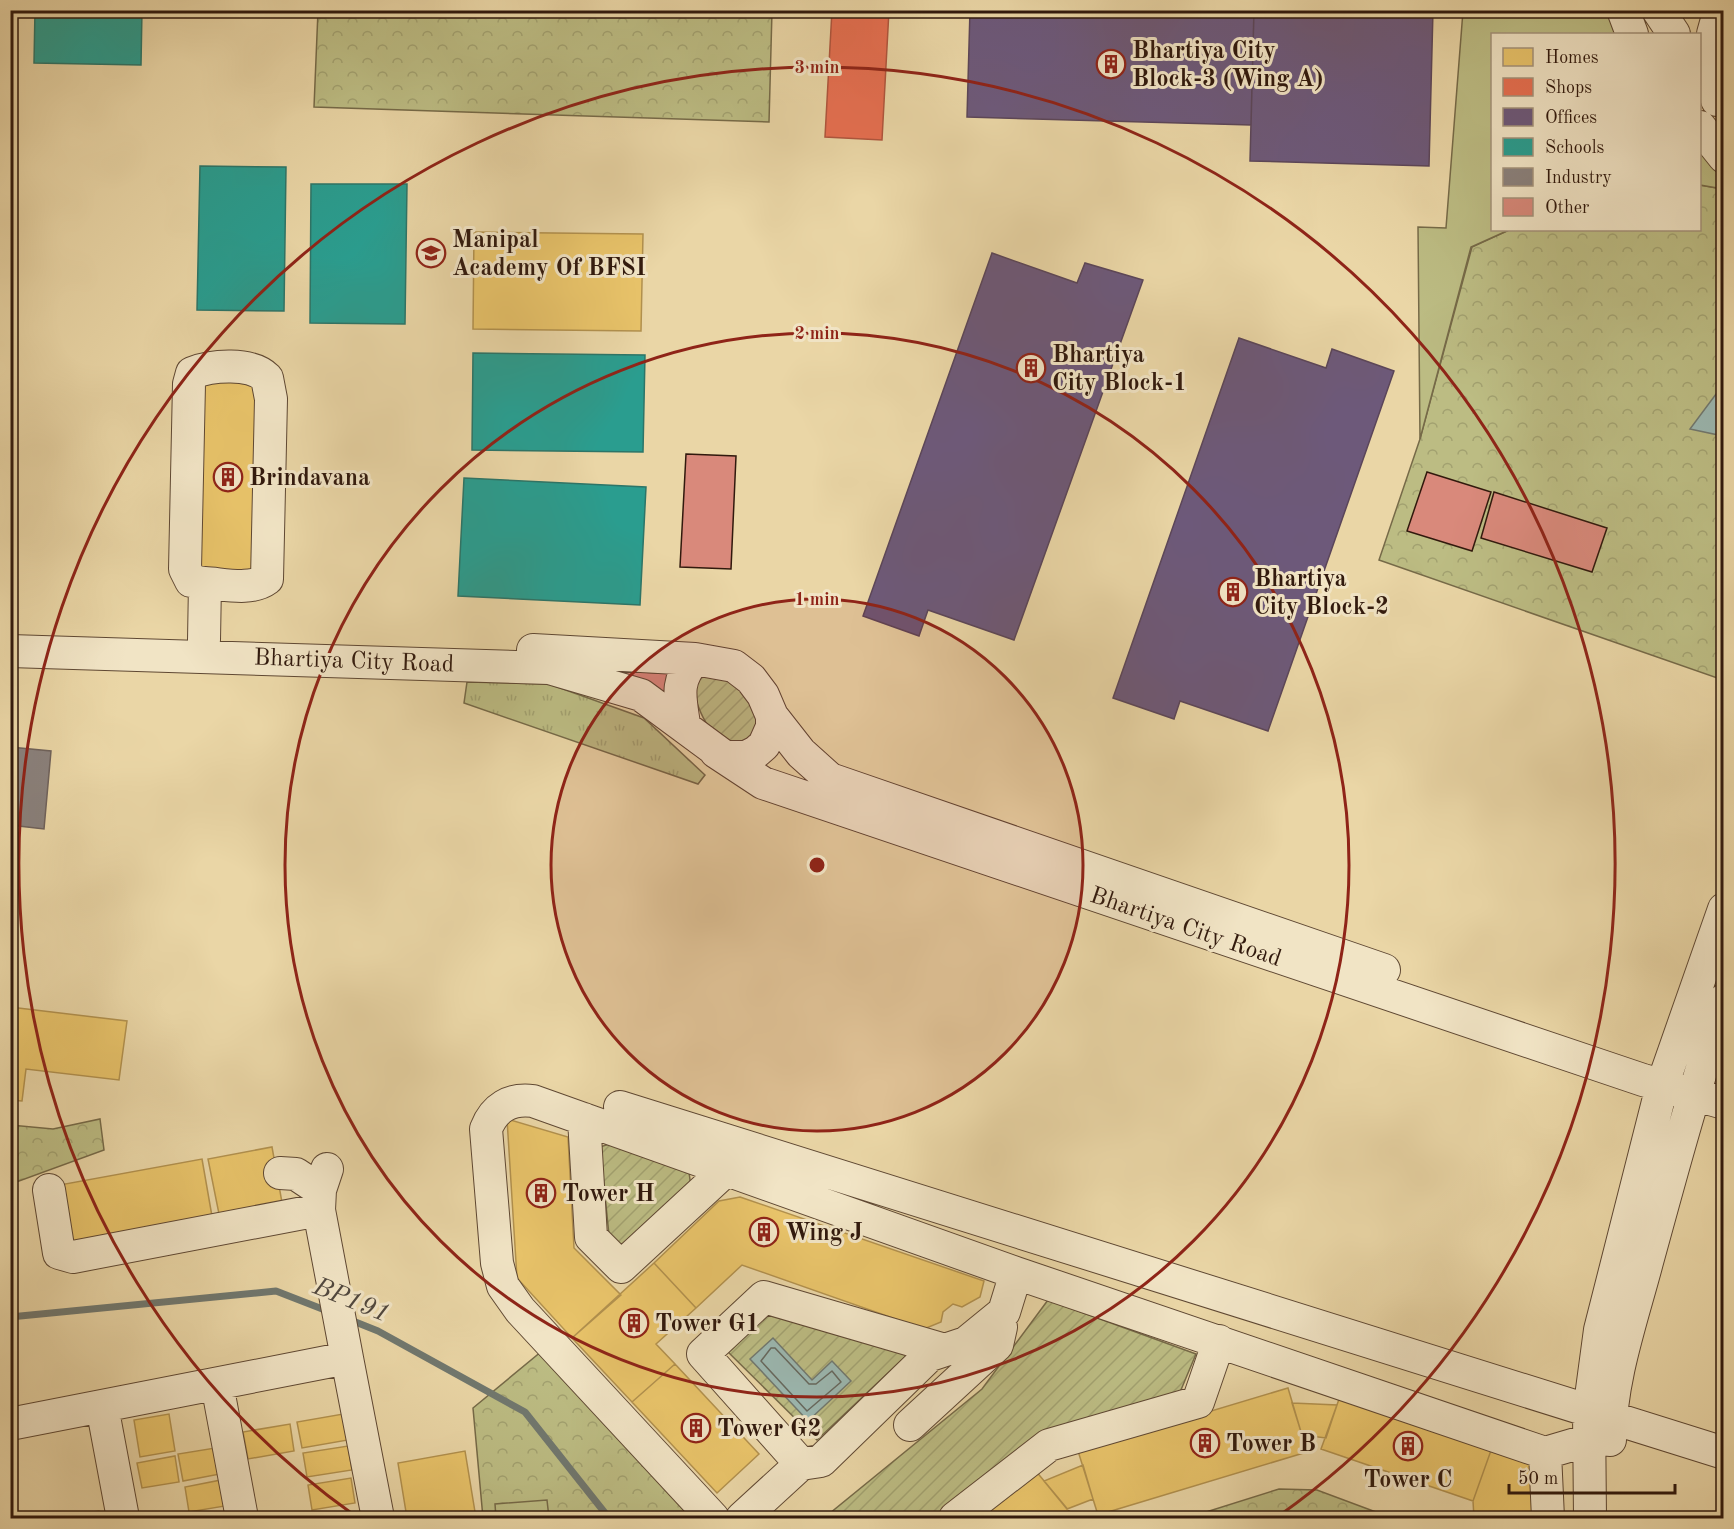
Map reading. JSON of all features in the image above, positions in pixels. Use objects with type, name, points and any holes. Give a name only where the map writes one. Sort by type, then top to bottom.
[{"type":"street","points":[[1623,10],[1632,33]]},
{"type":"street","points":[[1658,10],[1673,33]]},
{"type":"street","points":[[1720,104],[1710,68],[1710,51],[1721,10]]},
{"type":"street","points":[[1701,76],[1720,104]]},
{"type":"street","points":[[1701,128],[1724,157]]},
{"type":"street","points":[[203,369],[253,369],[267,378],[271,399],[267,579],[260,584],[205,583],[190,581],[185,569],[189,384],[192,373],[203,369]]},
{"type":"street","points":[[204,640],[205,583]]},
{"type":"street","name":"Bhartiya City Road","points":[[10,636],[434,645],[695,659],[734,666],[757,687],[772,716],[801,753],[830,779],[1695,1086]]},
{"type":"street","name":"Bhartiya City Road","points":[[10,651],[549,668],[641,695],[684,724],[716,752],[763,783],[1695,1086]]},
{"type":"street","points":[[684,724],[680,687],[685,670],[695,659]]},
{"type":"street","points":[[716,752],[736,758],[756,752],[769,736],[772,716]]},
{"type":"street","points":[[1695,1086],[1724,909]]},
{"type":"street","points":[[1590,1518],[1600,1330],[1695,1086],[1724,1000]]},
{"type":"street","points":[[713,1518],[510,1299],[499,1275],[486,1129],[490,1120],[503,1106],[523,1100],[584,1119],[1016,1273],[1545,1453],[1596,1423]]},
{"type":"street","points":[[620,1107],[1260,1308],[1596,1423],[1724,1453]]},
{"type":"street","points":[[584,1119],[591,1237],[621,1268],[727,1169]]},
{"type":"street","points":[[280,1173],[296,1174],[322,1190]]},
{"type":"street","points":[[49,1190],[59,1253],[64,1257],[73,1257],[322,1190]]},
{"type":"street","points":[[322,1190],[339,1316],[378,1518]]},
{"type":"street","points":[[910,1425],[997,1345],[1016,1273]]},
{"type":"street","points":[[801,1464],[704,1354],[764,1297],[945,1350]]},
{"type":"street","points":[[955,1518],[1048,1445],[1198,1402],[1234,1346],[1241,1317],[1260,1308]]},
{"type":"street","points":[[742,1518],[801,1464],[821,1461],[930,1354],[966,1343],[1004,1312]]},
{"type":"street","points":[[10,1424],[347,1358]]},
{"type":"street","points":[[217,1384],[242,1518]]},
{"type":"street","points":[[102,1406],[123,1518]]},
{"type":"street","points":[[1596,1423],[1610,1518]]},
{"type":"street","points":[[1545,1453],[1548,1518]]},
{"type":"green space","points":[[318,11],[772,11],[769,122],[314,107]]},
{"type":"green space","points":[[1463,11],[1604,11],[1620,33],[1491,33],[1491,231],[1507,231],[1471,247],[1420,439],[1418,227],[1446,228]]},
{"type":"green space","points":[[1701,145],[1723,178],[1723,189],[1701,185]]},
{"type":"green space","points":[[1701,185],[1723,189],[1723,680],[1379,560],[1420,439],[1472,247],[1507,231],[1701,231]]},
{"type":"green space","points":[[718,670],[746,689],[763,725],[745,747],[723,739],[710,728],[693,692],[701,675]]},
{"type":"green space","points":[[467,682],[549,684],[644,718],[705,775],[698,784],[464,703]]},
{"type":"green space","points":[[100,1119],[104,1150],[11,1184],[11,1125],[53,1129]]},
{"type":"green space","points":[[609,1144],[689,1172],[691,1188],[620,1248],[609,1235],[600,1147]]},
{"type":"green space","points":[[1048,1300],[1196,1354],[1178,1397],[940,1518],[824,1518],[982,1389]]},
{"type":"green space","points":[[763,1309],[907,1355],[817,1440],[724,1348]]},
{"type":"green space","points":[[542,1351],[702,1518],[483,1518],[473,1408]]},
{"type":"green space","points":[[1279,1489],[1317,1490],[1392,1518],[1187,1518]]},
{"type":"green space","points":[[547,1500],[549,1518],[496,1518],[495,1504]]},
{"type":"water","points":[[1716,394],[1723,395],[1723,436],[1690,429]]},
{"type":"water","points":[[773,1338],[812,1380],[832,1361],[851,1381],[808,1421],[750,1359]]},
{"type":"building: Homes","points":[[474,232],[643,234],[641,331],[473,329]]},
{"type":"building: Homes","name":"Brindavana","points":[[199,377],[259,377],[258,576],[197,576]]},
{"type":"building: Homes","points":[[10,1007],[127,1021],[119,1080],[26,1069],[22,1101],[10,1100]]},
{"type":"building: Homes","name":"Tower H","points":[[507,1119],[568,1137],[574,1248],[621,1295],[572,1338],[517,1278]]},
{"type":"building: Homes","points":[[272,1147],[283,1208],[220,1219],[208,1159]]},
{"type":"building: Homes","points":[[202,1159],[213,1222],[66,1249],[54,1186]]},
{"type":"building: Homes","name":"Wing J","points":[[740,1197],[984,1281],[980,1297],[962,1307],[953,1304],[943,1312],[941,1322],[924,1329],[742,1265],[696,1308],[654,1263],[719,1201]]},
{"type":"building: Homes","name":"Tower G1","points":[[654,1263],[696,1308],[656,1344],[675,1364],[632,1402],[572,1338]]},
{"type":"building: Homes","name":"Tower G2","points":[[675,1364],[759,1454],[717,1493],[632,1402]]},
{"type":"building: Homes","name":"Tower B","points":[[1288,1388],[1307,1452],[1098,1515],[1078,1451]]},
{"type":"building: Homes","name":"Tower C","points":[[1342,1391],[1494,1442],[1473,1501],[1321,1449]]},
{"type":"building: Homes","points":[[1292,1403],[1337,1405],[1326,1438],[1302,1435]]},
{"type":"building: Homes","points":[[169,1414],[175,1451],[140,1457],[134,1420]]},
{"type":"building: Homes","points":[[343,1414],[348,1440],[302,1448],[297,1422]]},
{"type":"building: Homes","points":[[290,1424],[294,1451],[248,1459],[243,1432]]},
{"type":"building: Homes","points":[[1494,1442],[1538,1458],[1539,1518],[1474,1518],[1473,1501]]},
{"type":"building: Homes","points":[[348,1446],[352,1470],[307,1477],[303,1453]]},
{"type":"building: Homes","points":[[215,1448],[220,1474],[183,1481],[178,1454]]},
{"type":"building: Homes","points":[[465,1451],[476,1518],[407,1518],[398,1463]]},
{"type":"building: Homes","points":[[175,1456],[179,1482],[142,1488],[137,1463]]},
{"type":"building: Homes","points":[[1083,1465],[1093,1499],[1067,1509],[1044,1481]]},
{"type":"building: Homes","points":[[1035,1470],[1075,1518],[975,1518]]},
{"type":"building: Homes","points":[[351,1478],[355,1503],[312,1510],[308,1485]]},
{"type":"building: Homes","points":[[221,1480],[225,1506],[189,1512],[185,1487]]},
{"type":"building: Homes","points":[[99,1511],[101,1518],[56,1518]]},
{"type":"building: Shops","points":[[832,10],[889,10],[882,140],[825,137]]},
{"type":"building: Offices","name":"Bhartiya City Block-3 (Wing A)","points":[[970,10],[1254,10],[1251,125],[967,117]]},
{"type":"building: Offices","points":[[1254,10],[1433,10],[1429,166],[1250,161]]},
{"type":"building: Offices","name":"Bhartiya City Block-1","points":[[992,253],[1077,283],[1085,263],[1143,280],[1014,640],[928,610],[919,636],[863,616]]},
{"type":"building: Offices","name":"Bhartiya City Block-2","points":[[1239,338],[1326,368],[1332,349],[1394,371],[1268,731],[1180,701],[1174,719],[1113,698]]},
{"type":"building: Schools","points":[[35,10],[142,10],[141,65],[34,63]]},
{"type":"building: Schools","points":[[200,166],[286,167],[284,311],[197,310]]},
{"type":"building: Schools","points":[[311,184],[407,184],[405,324],[310,323]]},
{"type":"building: Schools","points":[[473,353],[645,355],[643,452],[472,450]]},
{"type":"building: Schools","points":[[464,478],[646,487],[640,605],[458,596]]},
{"type":"building: Industry","points":[[10,747],[51,751],[44,829],[10,825]]},
{"type":"building: Other","points":[[686,454],[736,456],[731,569],[680,567]]},
{"type":"building: Other","points":[[1427,472],[1491,492],[1472,551],[1407,531]]},
{"type":"building: Other","points":[[1494,492],[1607,528],[1592,572],[1481,538]]},
{"type":"building: Other","points":[[610,671],[668,673],[667,696]]},
{"type":"waterway","name":"BP191","points":[[10,1317],[276,1291],[330,1312]]},
{"type":"waterway","name":"BP191","points":[[348,1319],[378,1331],[525,1412],[609,1518]]},
{"type":"place","name":"Bhartiya City Block-3 (Wing A)","points":[[1111,64]]},
{"type":"place","name":"Manipal Academy Of BFSI","points":[[431,253]]},
{"type":"place","name":"Bhartiya City Block-1","points":[[1031,368]]},
{"type":"place","name":"Brindavana","points":[[228,477]]},
{"type":"place","name":"Bhartiya City Block-2","points":[[1233,592]]},
{"type":"place","name":"Tower H","points":[[541,1193]]},
{"type":"place","name":"Wing J","points":[[764,1232]]},
{"type":"place","name":"Tower G1","points":[[634,1323]]},
{"type":"place","name":"Tower G2","points":[[696,1428]]},
{"type":"place","name":"Tower B","points":[[1205,1443]]},
{"type":"place","name":"Tower C","points":[[1408,1446]]}]
